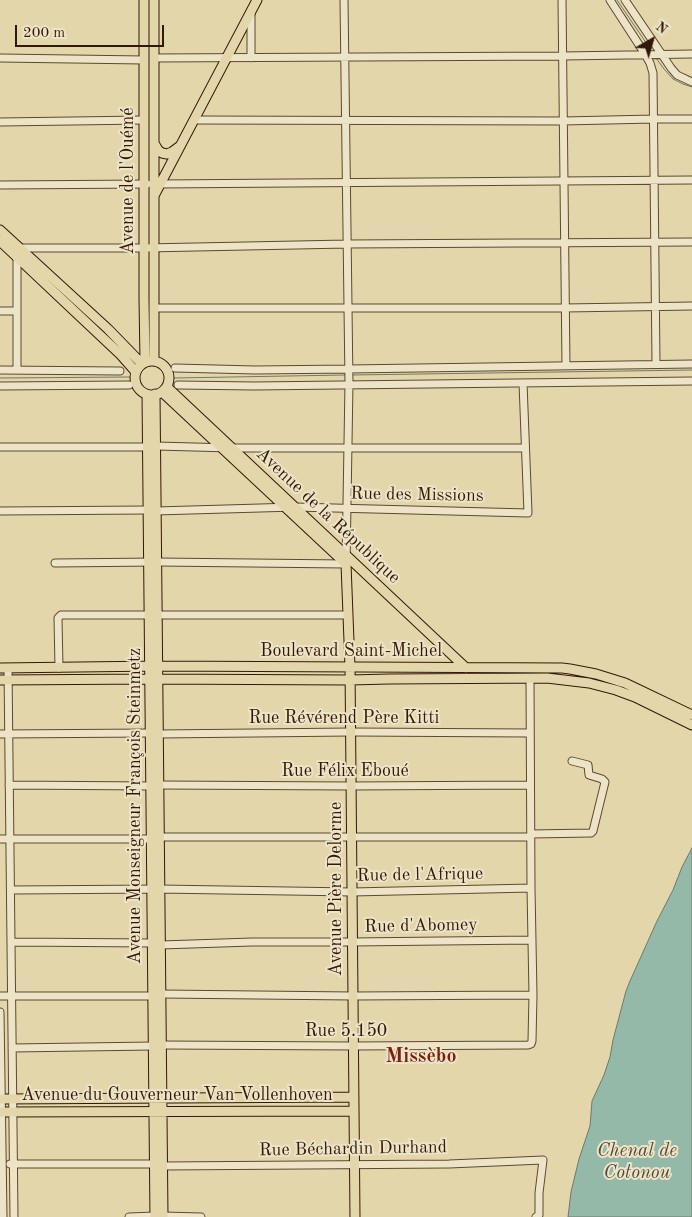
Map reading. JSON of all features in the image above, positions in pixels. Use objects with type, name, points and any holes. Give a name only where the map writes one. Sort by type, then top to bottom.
[{"type":"main road","name":"Avenue de l'Ouémé","points":[[144,0],[144,120],[154,196],[144,299],[147,362]]},
{"type":"main road","name":"Avenue de l'Ouémé","points":[[147,362],[154,308],[149,248],[154,143],[154,0]]},
{"type":"main road","points":[[153,184],[182,144],[258,0]]},
{"type":"main road","points":[[154,143],[158,150],[167,154],[182,144]]},
{"type":"main road","points":[[0,230],[108,329],[147,362],[161,364],[168,371],[169,380],[158,392],[141,390],[137,386],[135,379],[138,367],[147,362]]},
{"type":"main road","points":[[2,246],[121,355],[136,372]]},
{"type":"main road","name":"Avenue Monseigneur François Steinmetz","points":[[158,392],[152,446],[152,511],[158,1111],[159,1165],[163,1217]]},
{"type":"main road","name":"Avenue de la République","points":[[158,392],[466,668]]},
{"type":"main road","name":"Avenue de la République","points":[[158,392],[232,448],[295,507],[346,560]]},
{"type":"main road","name":"Avenue Pière Delorme","points":[[346,560],[352,786],[355,1217]]},
{"type":"main road","name":"Boulevard Saint-Michel","points":[[4,668],[570,668],[624,683],[692,716]]},
{"type":"main road","name":"Boulevard Saint-Michel","points":[[4,680],[548,678],[589,683],[616,690],[635,697],[692,725]]},
{"type":"main road","name":"Avenue du Gouverneur Van Vollenhoven","points":[[1,1099],[353,1097]]},
{"type":"main road","name":"Avenue du Gouverneur Van Vollenhoven","points":[[1,1112],[354,1111]]},
{"type":"main road","name":"Avenue Monseigneur François Steinmetz","points":[[155,1217],[159,1165]]},
{"type":"street","points":[[55,563],[346,560],[349,370],[344,0]]},
{"type":"street","points":[[562,0],[566,366]]},
{"type":"street","points":[[610,0],[646,54],[653,73],[656,364]]},
{"type":"street","points":[[625,0],[670,68],[677,75],[692,82]]},
{"type":"street","points":[[251,13],[251,58]]},
{"type":"street","points":[[154,58],[692,54]]},
{"type":"street","points":[[0,58],[144,60]]},
{"type":"street","points":[[194,120],[564,121],[692,119]]},
{"type":"street","points":[[0,122],[144,120]]},
{"type":"street","points":[[0,185],[692,180]]},
{"type":"street","points":[[19,248],[692,242]]},
{"type":"street","points":[[17,258],[17,369]]},
{"type":"street","points":[[154,308],[565,308],[692,306]]},
{"type":"street","points":[[0,310],[17,311]]},
{"type":"street","points":[[175,368],[349,370],[692,364]]},
{"type":"street","points":[[0,370],[120,371]]},
{"type":"street","points":[[178,385],[254,386],[692,381]]},
{"type":"street","points":[[0,448],[152,446],[221,448],[524,448],[523,383]]},
{"type":"street","points":[[0,386],[129,385]]},
{"type":"street","name":"Rue des Missions","points":[[0,511],[152,511],[295,507],[528,513],[524,448]]},
{"type":"street","points":[[59,668],[58,618],[61,615],[348,615]]},
{"type":"street","points":[[4,668],[9,734],[10,785],[14,1217]]},
{"type":"street","points":[[0,996],[533,995],[530,678]]},
{"type":"street","name":"Rue Révérend Père Kitti","points":[[0,734],[530,733]]},
{"type":"street","points":[[0,839],[352,838],[531,836],[591,833],[605,782],[602,778],[589,775],[588,765],[572,761]]},
{"type":"street","name":"Rue Félix Eboué","points":[[10,785],[530,785]]},
{"type":"street","name":"Rue de l'Afrique","points":[[11,890],[156,889],[352,892],[531,888]]},
{"type":"street","name":"Rue d'Abomey","points":[[12,942],[156,944],[532,940]]},
{"type":"street","name":"Rue 5.150","points":[[12,1048],[528,1045],[532,1041],[533,995]]},
{"type":"street","points":[[0,1012],[3,1217]]},
{"type":"street","name":"Rue Béchardin Durhand","points":[[1,1165],[355,1165],[543,1160],[537,1216]]},
{"type":"street","points":[[129,1217],[155,1217]]},
{"type":"street","points":[[163,1217],[201,1217]]},
{"type":"water","name":"Chenal de Cotonou","points":[[692,848],[692,1217],[568,1217],[571,1192],[590,1126],[592,1101],[610,1057],[626,991]]},
{"type":"waterway","points":[[617,0],[651,50]]},
{"type":"waterway","points":[[656,58],[673,79],[692,87]]},
{"type":"waterway","points":[[352,375],[692,370]]},
{"type":"waterway","points":[[174,378],[345,375]]},
{"type":"waterway","points":[[0,378],[130,377]]},
{"type":"district","name":"Missèbo","points":[[421,1057]]}]
